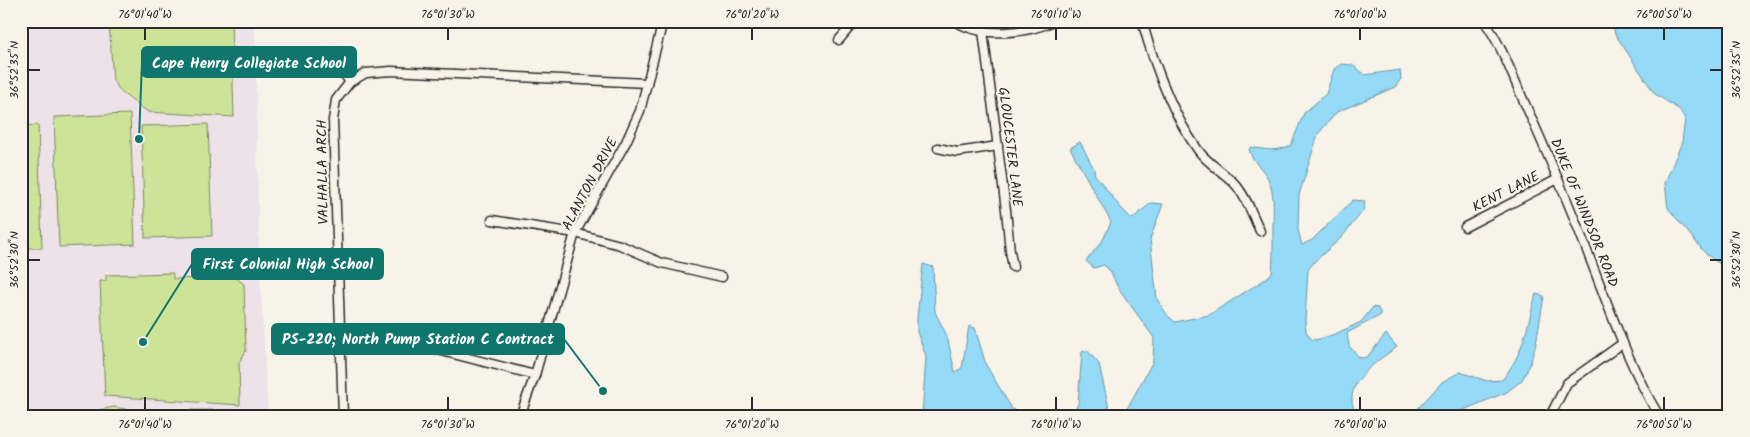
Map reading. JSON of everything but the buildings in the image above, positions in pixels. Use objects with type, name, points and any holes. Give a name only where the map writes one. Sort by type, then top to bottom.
[{"type":"street","name":"ALANTON DRIVE","points":[[520,416],[535,375],[575,233],[626,142],[640,111],[664,21]]},
{"type":"street","points":[[839,40],[855,21]]},
{"type":"street","points":[[955,21],[967,28],[982,31],[1019,31],[1054,21]]},
{"type":"street","points":[[1142,21],[1148,45],[1179,120],[1200,152],[1235,184],[1241,192],[1260,231]]},
{"type":"street","name":"DUKE OF WINDSOR ROAD","points":[[1484,21],[1493,36],[1558,179],[1623,343],[1659,416]]},
{"type":"street","name":"GLOUCESTER LANE","points":[[982,31],[1010,251],[1014,267]]},
{"type":"street","points":[[328,53],[350,82],[366,73],[391,71],[647,83]]},
{"type":"street","name":"VALHALLA ARCH","points":[[343,416],[332,120],[336,100],[350,82]]},
{"type":"street","points":[[938,148],[957,152],[998,146]]},
{"type":"street","name":"KENT LANE","points":[[1465,227],[1558,179]]},
{"type":"street","points":[[492,220],[575,233],[620,244],[662,264],[722,277]]},
{"type":"street","points":[[341,343],[390,342],[422,346],[535,375]]},
{"type":"street","points":[[1550,416],[1567,383],[1623,343]]},
{"type":"shaded area","points":[[21,21],[255,21],[259,256],[268,416],[21,416]]},
{"type":"green space","points":[[109,21],[231,21],[234,117],[148,112],[134,102],[121,92],[113,81]]},
{"type":"green space","points":[[130,114],[135,244],[59,247],[54,117]]},
{"type":"green space","points":[[208,124],[212,236],[145,238],[141,126]]},
{"type":"green space","points":[[38,125],[42,248],[21,248],[21,126]]},
{"type":"green space","points":[[173,273],[173,279],[235,277],[244,284],[246,351],[239,362],[240,405],[105,396],[100,281],[106,281],[106,275]]},
{"type":"green space","points":[[114,407],[130,410],[142,416],[89,416],[99,410]]},
{"type":"green space","points":[[190,410],[250,410],[250,416],[190,416]]},
{"type":"water","points":[[1612,21],[1729,21],[1729,271],[1705,253],[1668,208],[1665,183],[1682,142],[1685,119],[1680,110],[1655,94],[1615,34]]},
{"type":"water","points":[[1341,64],[1353,65],[1365,75],[1400,70],[1401,79],[1395,87],[1337,112],[1318,134],[1299,195],[1298,230],[1302,245],[1312,240],[1353,200],[1365,201],[1363,211],[1341,238],[1314,262],[1308,270],[1305,321],[1306,331],[1311,339],[1316,340],[1361,322],[1373,307],[1378,308],[1381,315],[1347,333],[1349,346],[1360,358],[1367,357],[1386,334],[1397,347],[1370,368],[1356,385],[1352,395],[1353,405],[1358,416],[1123,416],[1153,361],[1154,338],[1117,286],[1111,272],[1104,265],[1094,268],[1086,261],[1103,240],[1111,222],[1070,148],[1080,142],[1094,169],[1095,175],[1132,219],[1151,203],[1163,204],[1150,239],[1157,299],[1168,316],[1175,322],[1209,315],[1272,273],[1272,191],[1268,179],[1253,159],[1249,149],[1251,147],[1276,150],[1291,145],[1304,113],[1326,94],[1334,69]]},
{"type":"water","points":[[923,264],[933,267],[935,312],[947,336],[955,372],[962,368],[969,326],[975,328],[986,365],[1012,409],[1023,416],[922,416],[926,356],[917,332],[917,318]]},
{"type":"water","points":[[1536,294],[1544,296],[1536,344],[1530,364],[1522,380],[1507,392],[1449,416],[1411,416],[1442,382],[1460,372],[1487,381],[1502,380],[1520,349]]},
{"type":"water","points":[[1087,350],[1099,364],[1112,416],[1071,416],[1078,404],[1082,352]]},
{"type":"place","name":"Cape Henry Collegiate School","points":[[139,139]]},
{"type":"place","name":"First Colonial High School","points":[[143,342]]},
{"type":"place","name":"PS-220; North Pump Station C Contract","points":[[603,391]]}]
